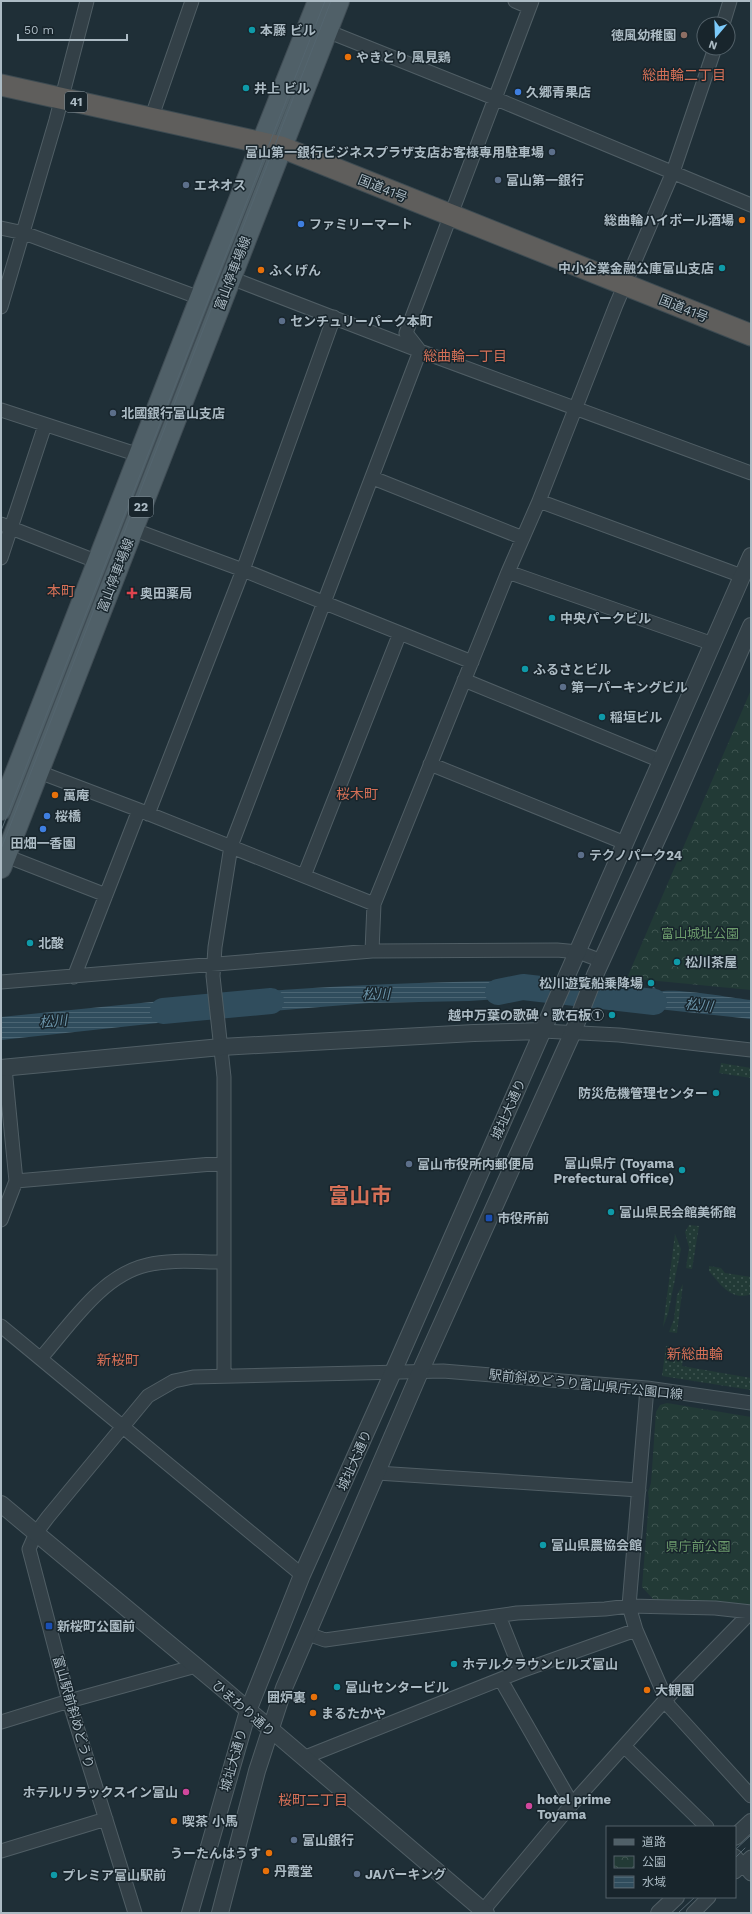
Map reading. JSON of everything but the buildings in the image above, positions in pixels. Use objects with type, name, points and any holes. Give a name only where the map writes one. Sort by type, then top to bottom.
[{"type":"highway","name":"国道41号","points":[[1,85],[281,147],[751,335]]},
{"type":"main road","name":"富山停車場線","points":[[1,810],[261,142],[318,1]]},
{"type":"main road","name":"富山停車場線","points":[[3,862],[339,1]]},
{"type":"street","points":[[1,307],[24,233],[87,1]]},
{"type":"street","points":[[151,119],[192,1]]},
{"type":"street","points":[[420,351],[406,332],[530,4],[515,1]]},
{"type":"street","points":[[725,16],[730,1]]},
{"type":"street","points":[[327,31],[494,98],[751,205]]},
{"type":"street","points":[[372,951],[374,904],[508,572],[539,501],[625,285],[674,172],[712,56]]},
{"type":"street","points":[[1,228],[24,233],[200,298]]},
{"type":"street","points":[[231,278],[420,351],[751,473]]},
{"type":"street","points":[[74,977],[106,895],[143,812],[243,570],[334,317]]},
{"type":"street","points":[[224,1376],[224,1077],[213,982],[213,964],[231,846],[373,478],[420,351]]},
{"type":"street","points":[[1,410],[139,455]]},
{"type":"street","points":[[1,558],[6,526],[45,425]]},
{"type":"street","points":[[373,478],[523,538]]},
{"type":"street","points":[[539,501],[742,576]]},
{"type":"street","points":[[6,526],[98,562]]},
{"type":"street","points":[[132,529],[243,570],[472,662]]},
{"type":"street","name":"城址大通り","points":[[190,1913],[248,1711],[302,1575],[394,1372],[751,556]]},
{"type":"street","points":[[508,572],[713,644]]},
{"type":"street","name":"城址大通り","points":[[220,1913],[269,1729],[284,1688],[420,1372],[576,1025],[595,975],[669,813],[751,626]]},
{"type":"street","points":[[304,876],[400,634]]},
{"type":"street","points":[[464,680],[661,762]]},
{"type":"street","points":[[430,764],[625,843]]},
{"type":"street","points":[[39,772],[231,846],[374,904]]},
{"type":"street","points":[[3,862],[106,895]]},
{"type":"street","points":[[1,982],[372,951],[578,952],[602,960]]},
{"type":"street","points":[[1,1220],[16,1181],[3,1068],[220,1039],[474,1033],[546,1025],[576,1025],[619,1035],[751,1050]]},
{"type":"street","points":[[16,1181],[224,1163]]},
{"type":"street","points":[[41,1358],[93,1298],[108,1284],[128,1271],[147,1265],[168,1262],[223,1262]]},
{"type":"street","points":[[1,1326],[302,1575]]},
{"type":"street","name":"駅前斜めどうり富山県庁公園口線","points":[[36,1533],[148,1396],[174,1381],[193,1377],[443,1371],[647,1388],[751,1403]]},
{"type":"street","points":[[647,1388],[629,1606],[636,1630],[669,1706],[751,1796]]},
{"type":"street","points":[[377,1473],[639,1490]]},
{"type":"street","name":"ひまわり通り","points":[[1,1504],[196,1666],[483,1912]]},
{"type":"street","name":"富山駅前斜めどうり","points":[[36,1533],[29,1549],[69,1701],[135,1913]]},
{"type":"street","points":[[308,1634],[324,1640],[517,1613],[606,1609],[629,1606],[751,1612]]},
{"type":"street","points":[[483,1912],[572,1804],[625,1747],[666,1699],[751,1612]]},
{"type":"street","points":[[499,1616],[520,1671]]},
{"type":"street","points":[[303,1758],[501,1680],[520,1671],[636,1630]]},
{"type":"street","points":[[1,1722],[69,1701],[196,1666]]},
{"type":"street","points":[[501,1680],[572,1804]]},
{"type":"street","points":[[625,1747],[706,1826]]},
{"type":"street","points":[[1,1851],[106,1819]]},
{"type":"street","points":[[736,1836],[751,1822]]},
{"type":"street","points":[[659,1913],[675,1898]]},
{"type":"street","points":[[693,1913],[708,1898]]},
{"type":"green space","name":"富山城址公園","points":[[751,690],[751,990],[627,978]]},
{"type":"green space","points":[[721,1063],[751,1068],[751,1078],[719,1073]]},
{"type":"green space","points":[[689,1225],[699,1226],[692,1269],[686,1268],[689,1248],[685,1232]]},
{"type":"green space","points":[[675,1234],[681,1249],[668,1314],[663,1327]]},
{"type":"green space","points":[[709,1266],[721,1268],[725,1273],[751,1277],[751,1294],[738,1296],[732,1294],[722,1286],[709,1271]]},
{"type":"green space","points":[[683,1284],[677,1333],[669,1332],[674,1319],[677,1295]]},
{"type":"green space","points":[[666,1346],[684,1349],[682,1366],[751,1378],[751,1390],[662,1376]]},
{"type":"green space","name":"県庁前公園","points":[[667,1403],[751,1417],[751,1605],[654,1600],[642,1587],[649,1501],[648,1492],[651,1483],[656,1412],[660,1405]]},
{"type":"water","name":"松川","points":[[516,978],[537,978],[530,997],[469,1001],[369,1003],[235,1014],[235,1002],[232,994],[369,985],[506,981]]},
{"type":"water","name":"松川","points":[[653,986],[659,992],[689,992],[751,1000],[751,1019],[658,1009],[614,1007],[622,991],[651,993]]},
{"type":"water","name":"松川","points":[[201,997],[199,1008],[202,1010],[204,1018],[1,1040],[1,1017]]},
{"type":"waterway","name":"松川","points":[[498,992],[523,987],[654,1002]]},
{"type":"waterway","name":"松川","points":[[163,1011],[271,1001]]},
{"type":"tram line","points":[[1,831],[325,1]]},
{"type":"tram line","points":[[1,849],[331,1]]},
{"type":"tram line","points":[[736,1849],[751,1835]]},
{"type":"tram line","points":[[736,1857],[745,1848]]},
{"type":"tram line","points":[[678,1913],[694,1898]]},
{"type":"place","name":"本藤 ビル","points":[[252,30]]},
{"type":"place","name":"徳風幼稚園","points":[[684,35]]},
{"type":"place","name":"やきとり 風見鶏","points":[[348,57]]},
{"type":"place","name":"井上 ビル","points":[[246,88]]},
{"type":"place","name":"久郷青果店","points":[[518,92]]},
{"type":"place","name":"富山第一銀行ビジネスプラザ支店お客様専用駐車場","points":[[552,152]]},
{"type":"place","name":"富山第一銀行","points":[[498,180]]},
{"type":"place","name":"エネオス","points":[[186,185]]},
{"type":"place","name":"総曲輪ハイボール酒場","points":[[742,220]]},
{"type":"place","name":"ファミリーマート","points":[[301,224]]},
{"type":"place","name":"中小企業金融公庫富山支店","points":[[722,268]]},
{"type":"place","name":"ふくげん","points":[[261,270]]},
{"type":"place","name":"センチュリーパーク本町","points":[[282,321]]},
{"type":"place","name":"北國銀行富山支店","points":[[113,413]]},
{"type":"place","name":"奥田薬局","points":[[132,593]]},
{"type":"place","name":"中央パークビル","points":[[552,618]]},
{"type":"place","name":"ふるさとビル","points":[[525,669]]},
{"type":"place","name":"第一パーキングビル","points":[[563,687]]},
{"type":"place","name":"稲垣ビル","points":[[602,717]]},
{"type":"place","name":"萬庵","points":[[55,795]]},
{"type":"place","name":"桜橋","points":[[47,816]]},
{"type":"place","name":"田畑一香園","points":[[43,829]]},
{"type":"place","name":"テクノパーク24","points":[[581,855]]},
{"type":"place","name":"北酸","points":[[30,943]]},
{"type":"place","name":"松川茶屋","points":[[677,962]]},
{"type":"place","name":"松川遊覧船乗降場","points":[[651,983]]},
{"type":"place","name":"越中万葉の歌碑・歌石板①","points":[[612,1015]]},
{"type":"place","name":"防災危機管理センター","points":[[716,1093]]},
{"type":"place","name":"富山市役所内郵便局","points":[[409,1164]]},
{"type":"place","name":"富山県庁 (Toyama Prefectural Office)","points":[[682,1170]]},
{"type":"place","name":"富山県民会館美術館","points":[[611,1212]]},
{"type":"place","name":"市役所前","points":[[489,1218]]},
{"type":"place","name":"富山県農協会館","points":[[543,1545]]},
{"type":"place","name":"新桜町公園前","points":[[49,1626]]},
{"type":"place","name":"ホテルクラウンヒルズ富山","points":[[454,1664]]},
{"type":"place","name":"富山センタービル","points":[[337,1687]]},
{"type":"place","name":"大観園","points":[[647,1690]]},
{"type":"place","name":"囲炉裏","points":[[314,1697]]},
{"type":"place","name":"まるたかや","points":[[313,1713]]},
{"type":"place","name":"ホテルリラックスイン富山","points":[[186,1792]]},
{"type":"place","name":"hotel prime Toyama","points":[[529,1806]]},
{"type":"place","name":"喫茶 小馬","points":[[174,1821]]},
{"type":"place","name":"富山銀行","points":[[294,1840]]},
{"type":"place","name":"うーたんはうす","points":[[269,1853]]},
{"type":"place","name":"丹霞堂","points":[[266,1871]]},
{"type":"place","name":"JAパーキング","points":[[357,1874]]},
{"type":"place","name":"プレミア富山駅前","points":[[54,1875]]},
{"type":"district","name":"総曲輪二丁目","points":[[684,75]]},
{"type":"district","name":"総曲輪一丁目","points":[[465,356]]},
{"type":"district","name":"本町","points":[[61,591]]},
{"type":"district","name":"桜木町","points":[[357,794]]},
{"type":"district","name":"富山市","points":[[360,1196]]},
{"type":"district","name":"新総曲輪","points":[[695,1354]]},
{"type":"district","name":"新桜町","points":[[118,1360]]},
{"type":"district","name":"桜町二丁目","points":[[313,1800]]}]
